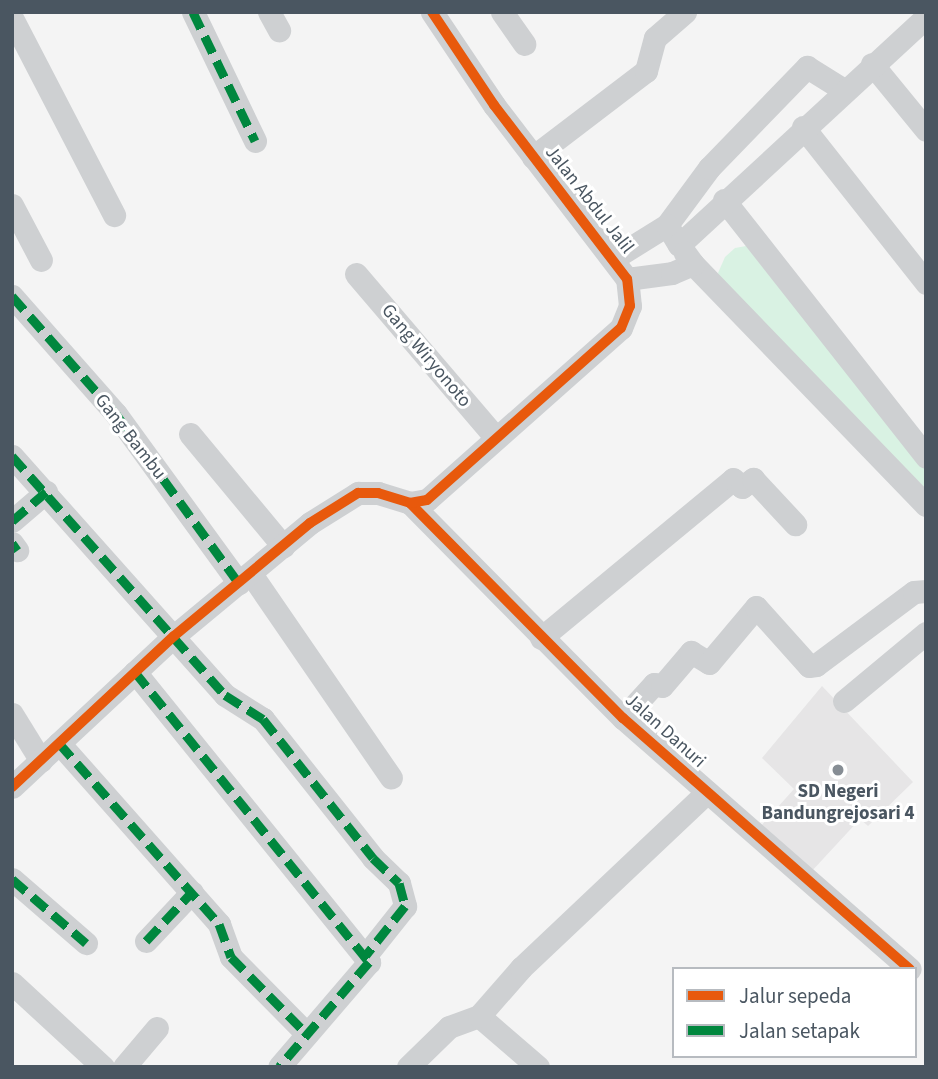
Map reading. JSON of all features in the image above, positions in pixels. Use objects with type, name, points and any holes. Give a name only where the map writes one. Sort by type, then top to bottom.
[{"type":"street","points":[[193,12],[255,141]]},
{"type":"street","name":"Jalan Abdul Jalil","points":[[410,503],[427,500],[621,328],[631,306],[627,279],[614,258],[533,157],[432,12]]},
{"type":"street","points":[[502,12],[524,44]]},
{"type":"street","points":[[533,157],[646,71],[657,34],[685,12]]},
{"type":"street","points":[[614,258],[673,235],[724,200],[926,17]]},
{"type":"street","points":[[12,18],[114,215]]},
{"type":"street","points":[[872,64],[926,130]]},
{"type":"street","points":[[673,235],[709,168],[807,67],[844,90]]},
{"type":"street","points":[[803,127],[926,282]]},
{"type":"street","points":[[724,200],[926,457]]},
{"type":"street","points":[[12,205],[41,260]]},
{"type":"street","points":[[673,235],[693,264],[926,505]]},
{"type":"street","points":[[627,279],[671,273],[693,264]]},
{"type":"street","name":"Gang Wiryonoto","points":[[356,274],[495,437]]},
{"type":"street","name":"Gang Bambu","points":[[12,296],[116,414],[245,578],[391,778]]},
{"type":"street","points":[[190,435],[283,546]]},
{"type":"street","points":[[12,456],[225,695],[263,719],[373,858],[399,883],[405,906],[366,955]]},
{"type":"street","points":[[541,638],[733,479],[742,487],[753,479],[795,524]]},
{"type":"street","points":[[12,521],[46,492]]},
{"type":"street","points":[[12,787],[174,636],[283,546],[358,493],[378,493],[410,503]]},
{"type":"street","name":"Jalan Danuri","points":[[410,503],[623,718],[907,967]]},
{"type":"street","points":[[623,718],[654,684],[661,688],[691,652],[709,663],[756,607],[809,666],[816,665],[914,592],[926,591]]},
{"type":"street","points":[[844,701],[926,633]]},
{"type":"street","points":[[135,672],[366,955],[368,966],[279,1067]]},
{"type":"street","points":[[12,714],[41,761]]},
{"type":"street","points":[[59,743],[219,924],[231,957],[307,1034]]},
{"type":"street","points":[[408,1067],[449,1027],[479,1016],[521,968],[707,792]]},
{"type":"street","points":[[12,879],[86,943]]},
{"type":"street","points":[[146,941],[192,892]]},
{"type":"street","points":[[12,983],[103,1067]]},
{"type":"street","points":[[479,1016],[538,1067]]},
{"type":"street","points":[[124,1067],[157,1028]]},
{"type":"shaded area","name":"SD Negeri Bandungrejosari 4","points":[[822,686],[913,782],[868,826],[860,819],[811,872],[760,827],[794,789],[762,758]]},
{"type":"green space","points":[[746,246],[926,470],[926,489],[722,283],[718,273],[725,257],[735,248]]},
{"type":"marked path","points":[[193,12],[255,141]]},
{"type":"marked path","points":[[12,296],[116,414],[239,583]]},
{"type":"marked path","points":[[12,456],[225,695],[263,719],[373,858],[399,883],[405,906],[366,955]]},
{"type":"marked path","points":[[12,521],[46,492]]},
{"type":"marked path","points":[[12,543],[17,550]]},
{"type":"marked path","points":[[135,672],[369,962],[279,1067]]},
{"type":"marked path","points":[[59,743],[219,924],[231,957],[307,1034]]},
{"type":"marked path","points":[[12,879],[86,943]]},
{"type":"marked path","points":[[146,941],[192,892]]},
{"type":"cycle path","points":[[12,787],[174,636],[310,523],[358,493],[378,493],[410,503],[427,500],[621,328],[630,306],[627,279],[494,105],[432,12]]},
{"type":"cycle path","points":[[410,503],[623,718],[908,967]]},
{"type":"place","name":"SD Negeri Bandungrejosari 4","points":[[838,770]]}]
